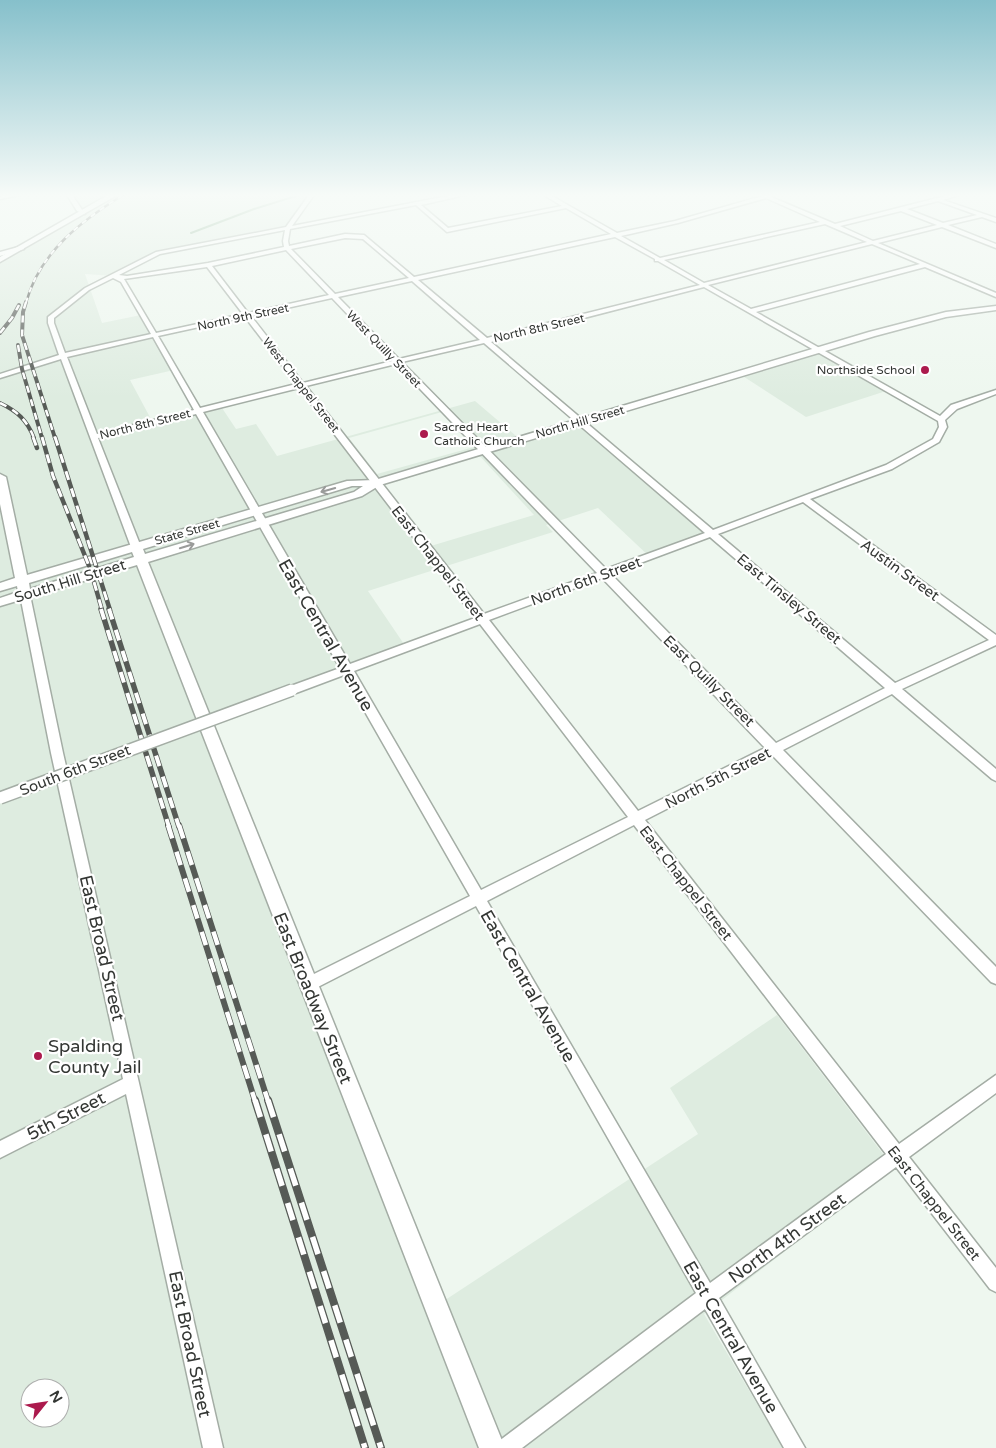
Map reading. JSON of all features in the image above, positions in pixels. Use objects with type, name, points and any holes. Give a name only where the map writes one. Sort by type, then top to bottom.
[{"type":"main road","name":"North Hill Street","points":[[138,554],[259,518],[358,494],[376,483],[483,450],[916,322],[946,315],[996,308]]},
{"type":"main road","points":[[0,477],[25,595]]},
{"type":"main road","name":"State Street","points":[[0,587],[138,554]]},
{"type":"main road","name":"South Hill Street","points":[[0,602],[25,595],[138,554]]},
{"type":"main road","name":"East Broadway Street","points":[[138,554],[307,985],[492,1448]]},
{"type":"street","points":[[138,554],[62,356],[51,323],[51,317],[87,289],[140,263]]},
{"type":"street","points":[[114,276],[127,278],[219,263]]},
{"type":"street","name":"West Quilly Street","points":[[301,263],[483,450]]},
{"type":"street","name":"East Tinsley Street","points":[[394,263],[996,776]]},
{"type":"street","name":"North 9th Street","points":[[0,376],[62,356],[494,263]]},
{"type":"street","points":[[661,263],[941,420],[954,407],[996,392]]},
{"type":"street","name":"North 8th Street","points":[[93,437],[677,294],[793,263]]},
{"type":"street","points":[[921,263],[996,295]]},
{"type":"street","points":[[749,312],[924,264]]},
{"type":"street","name":"West Chappel Street","points":[[208,265],[376,483]]},
{"type":"street","name":"East Central Avenue","points":[[114,276],[123,281],[155,336],[795,1448]]},
{"type":"street","name":"North 6th Street","points":[[151,742],[889,467],[915,454],[936,440],[943,427],[941,420]]},
{"type":"street","name":"East Quilly Street","points":[[483,450],[775,748],[996,978]]},
{"type":"street","name":"East Chappel Street","points":[[376,483],[996,1283]]},
{"type":"street","name":"Austin Street","points":[[804,500],[996,641]]},
{"type":"street","name":"East Broad Street","points":[[25,595],[57,753],[213,1448]]},
{"type":"street","name":"North 5th Street","points":[[307,985],[894,688],[996,641]]},
{"type":"street","name":"South 6th Street","points":[[0,798],[151,742]]},
{"type":"street","name":"5th Street","points":[[0,1150],[132,1083]]},
{"type":"street","name":"North 4th Street","points":[[506,1448],[707,1296],[996,1083]]},
{"type":"shaded area","points":[[0,263],[140,263],[115,276],[85,274],[102,323],[141,315],[174,370],[130,380],[152,421],[220,405],[236,429],[256,424],[277,456],[475,401],[522,441],[580,423],[713,536],[652,559],[598,508],[546,525],[553,532],[368,591],[408,650],[206,724],[433,1308],[698,1134],[670,1088],[777,1015],[893,1167],[704,1314],[783,1448],[0,1448]],"holes":[[[442,412],[474,447],[377,474],[349,438]],[[477,453],[534,515],[424,548],[375,481]]]},
{"type":"shaded area","points":[[813,349],[886,391],[806,417],[738,373]]},
{"type":"railway","points":[[26,303],[32,285],[45,263]]},
{"type":"railway","points":[[26,302],[23,312],[22,335],[55,438]]},
{"type":"railway","points":[[0,333],[12,318],[19,305]]},
{"type":"railway","points":[[18,345],[22,369],[42,438]]},
{"type":"railway","points":[[0,403],[12,409],[21,417],[34,438]]},
{"type":"railway","points":[[33,437],[37,448]]},
{"type":"railway","points":[[42,437],[53,476],[89,566]]},
{"type":"railway","points":[[55,437],[110,610]]},
{"type":"railway","points":[[94,582],[102,610]]},
{"type":"railway","points":[[101,609],[169,827]]},
{"type":"railway","points":[[109,609],[179,827]]},
{"type":"railway","points":[[168,825],[255,1101]]},
{"type":"railway","points":[[179,825],[268,1101]]},
{"type":"railway","points":[[255,1100],[365,1448]]},
{"type":"railway","points":[[268,1100],[381,1448]]},
{"type":"place","name":"Northside School","points":[[925,370]]},
{"type":"place","name":"Sacred Heart Catholic Church","points":[[424,434]]},
{"type":"place","name":"Spalding County Jail","points":[[38,1056]]}]
